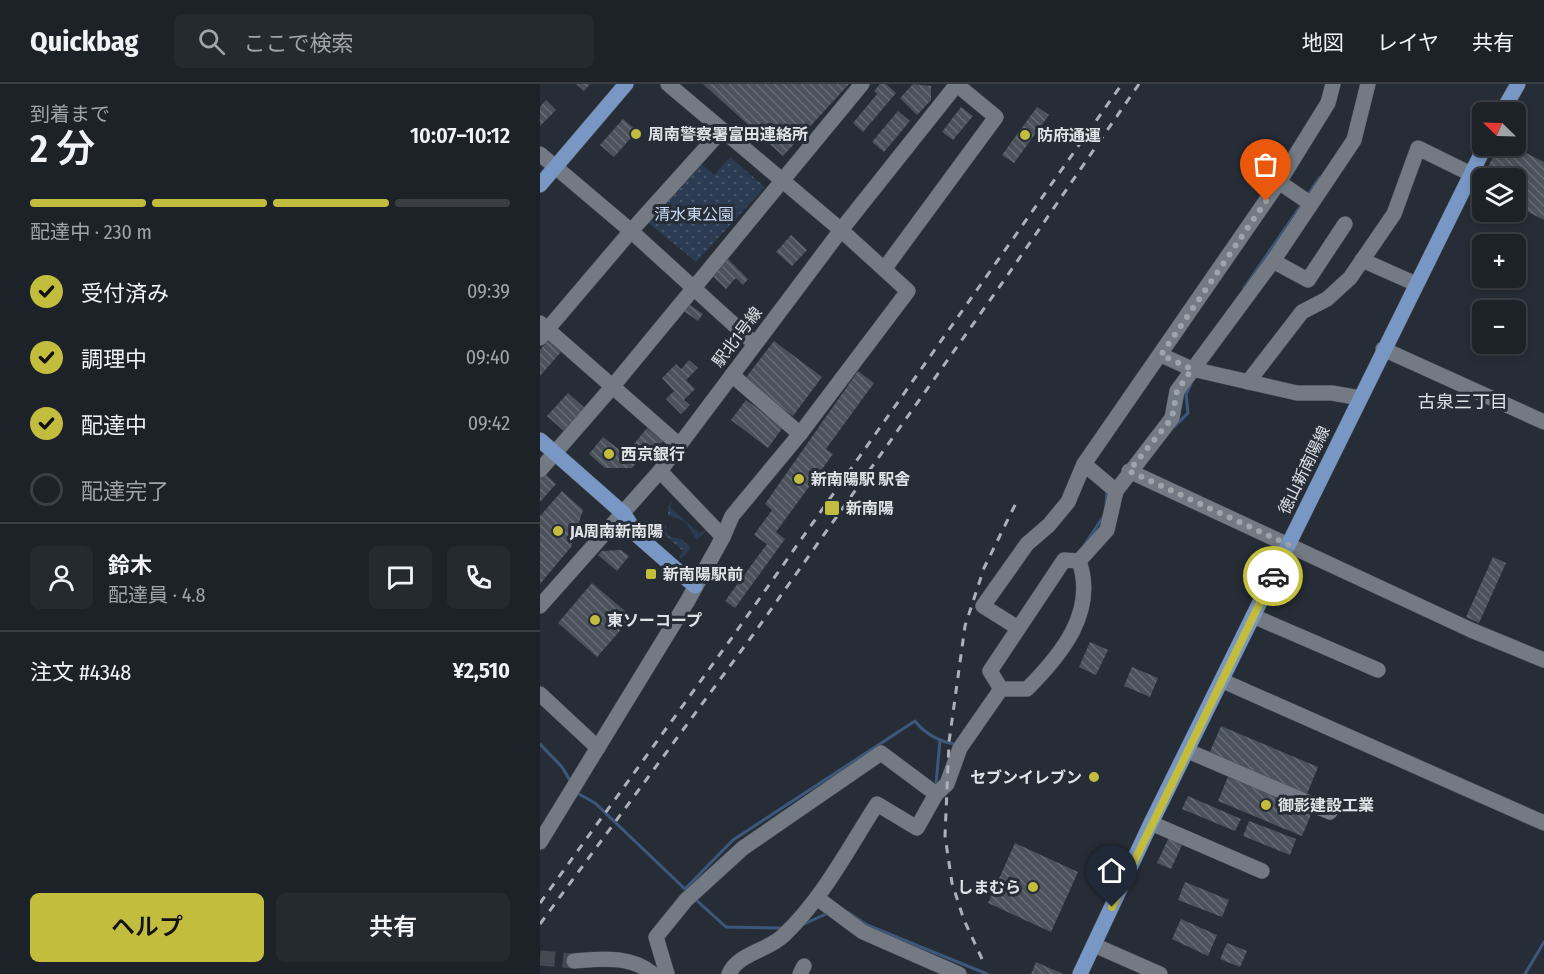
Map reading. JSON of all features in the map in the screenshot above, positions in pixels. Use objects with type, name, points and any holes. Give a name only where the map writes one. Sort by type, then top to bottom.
[{"type":"main road","points":[[540,185],[626,84]]},
{"type":"main road","points":[[1508,102],[1518,84]]},
{"type":"main road","name":"徳山新南陽線","points":[[1080,974],[1151,823],[1480,156]]},
{"type":"main road","points":[[540,440],[624,514],[638,536],[695,586]]},
{"type":"street","points":[[540,842],[695,586],[723,537],[732,516],[800,434],[908,291],[841,230],[780,181],[668,84]]},
{"type":"street","points":[[540,470],[613,386],[862,84]]},
{"type":"street","points":[[885,268],[996,117],[957,84]]},
{"type":"street","name":"駅北1号線","points":[[540,606],[660,471],[754,343],[957,84]]},
{"type":"street","points":[[1018,628],[983,606],[1027,544],[1049,525],[1068,502],[1084,464],[1279,182],[1328,103],[1333,84]]},
{"type":"street","points":[[1079,561],[1107,530],[1116,491],[1129,471],[1172,418],[1177,391],[1273,261],[1354,140],[1368,84]]},
{"type":"street","points":[[678,444],[613,386],[542,330],[722,130]]},
{"type":"street","points":[[1248,382],[1302,312],[1327,299],[1350,278],[1394,214],[1418,148],[1471,174]]},
{"type":"street","points":[[540,154],[631,231],[693,290],[754,343]]},
{"type":"street","points":[[1279,182],[1311,204]]},
{"type":"street","points":[[1273,261],[1308,280],[1345,225]]},
{"type":"street","points":[[1362,260],[1416,284]]},
{"type":"street","points":[[1383,349],[1544,422]]},
{"type":"street","points":[[1161,355],[1192,369],[1297,393],[1332,393],[1360,398]]},
{"type":"street","points":[[732,375],[800,434]]},
{"type":"street","points":[[1084,464],[1116,491]]},
{"type":"street","points":[[660,471],[723,537]]},
{"type":"street","points":[[1129,471],[1471,630],[1544,660]]},
{"type":"street","points":[[1002,688],[990,671],[1064,560],[1079,561]]},
{"type":"street","points":[[1002,688],[1027,689],[1048,669],[1079,623],[1085,595],[1085,577],[1079,561]]},
{"type":"street","points":[[1253,616],[1378,670]]},
{"type":"street","points":[[1223,681],[1544,823]]},
{"type":"street","points":[[729,974],[733,965],[783,937],[817,898],[877,804],[917,828],[936,794],[947,784],[960,748],[1002,688]]},
{"type":"street","points":[[540,694],[598,748]]},
{"type":"street","points":[[1188,751],[1330,812]]},
{"type":"street","points":[[666,974],[656,936],[686,900],[743,848],[881,753],[936,794]]},
{"type":"street","points":[[1151,823],[1262,871]]},
{"type":"street","points":[[817,898],[863,932],[959,974]]},
{"type":"street","points":[[1094,945],[1160,974]]},
{"type":"street","points":[[574,961],[604,959],[640,963],[652,974]]},
{"type":"green space","name":"清水東公園","points":[[730,157],[765,187],[696,262],[644,219],[697,160],[714,175]]},
{"type":"green space","points":[[673,500],[670,507],[699,533],[708,529],[697,540],[685,522],[668,515],[668,507]]},
{"type":"green space","points":[[655,520],[660,526],[667,525],[666,532],[670,537],[682,539],[691,548],[681,559],[679,557],[683,551],[654,525],[647,530]]},
{"type":"building","points":[[576,84],[590,84],[584,91]]},
{"type":"building","points":[[703,84],[849,84],[783,156]]},
{"type":"building","points":[[880,84],[886,84],[896,93],[863,132],[853,123],[877,94],[874,91]]},
{"type":"building","points":[[913,84],[931,86],[931,100],[917,115],[900,98]]},
{"type":"building","points":[[546,100],[556,110],[540,126],[540,107]]},
{"type":"building","points":[[961,107],[973,116],[953,140],[942,132]]},
{"type":"building","name":"防府通運","points":[[1037,107],[1049,115],[1014,163],[1002,155]]},
{"type":"building","points":[[898,111],[910,121],[884,152],[872,142]]},
{"type":"building","points":[[623,119],[637,131],[614,157],[600,145]]},
{"type":"building","points":[[1526,153],[1544,162],[1544,220],[1526,211],[1526,168],[1487,168],[1494,156],[1526,156]]},
{"type":"building","points":[[791,235],[807,250],[792,266],[776,252]]},
{"type":"building","points":[[727,258],[748,279],[743,285],[736,278],[726,289],[711,274]]},
{"type":"building","points":[[687,303],[703,314],[698,321],[682,310]]},
{"type":"building","points":[[548,340],[561,352],[540,376],[540,350]]},
{"type":"building","points":[[774,341],[822,377],[793,416],[744,380]]},
{"type":"building","points":[[689,360],[698,368],[686,380],[695,389],[684,400],[690,405],[681,414],[666,399],[674,391],[662,378],[676,364],[681,369]]},
{"type":"building","name":"新南陽駅 駅舎","points":[[858,371],[874,383],[826,449],[833,454],[776,532],[785,539],[735,608],[725,601],[767,544],[754,535],[772,510],[765,504]]},
{"type":"building","points":[[568,393],[586,409],[565,432],[547,416]]},
{"type":"building","points":[[746,400],[783,427],[768,448],[731,420]]},
{"type":"building","points":[[647,428],[663,441],[644,463],[629,450]]},
{"type":"building","points":[[603,437],[636,463],[632,468],[605,468],[589,454]]},
{"type":"building","points":[[543,472],[556,484],[540,502],[540,476]]},
{"type":"building","name":"JA周南新南陽","points":[[562,491],[583,510],[571,547],[540,584],[540,516]]},
{"type":"building","points":[[621,550],[629,556],[617,571],[598,555],[602,551]]},
{"type":"building","points":[[1493,557],[1506,563],[1479,623],[1466,617]]},
{"type":"building","name":"東ソーコープ","points":[[592,583],[632,617],[597,657],[558,623]]},
{"type":"building","points":[[1090,642],[1108,650],[1096,675],[1079,667]]},
{"type":"building","points":[[1132,667],[1158,678],[1150,697],[1124,686]]},
{"type":"building","points":[[1221,726],[1318,767],[1307,794],[1209,754]]},
{"type":"building","name":"御影建設工業","points":[[1229,774],[1313,810],[1302,836],[1218,801]]},
{"type":"building","points":[[1188,796],[1241,819],[1235,831],[1182,809]]},
{"type":"building","points":[[1249,821],[1296,839],[1290,855],[1243,836]]},
{"type":"building","points":[[1169,837],[1183,843],[1171,869],[1157,863]]},
{"type":"building","name":"しまむら","points":[[1015,843],[1078,872],[1051,932],[988,903]]},
{"type":"building","points":[[1185,882],[1229,900],[1222,917],[1178,900]]},
{"type":"building","points":[[1181,919],[1217,935],[1208,956],[1172,939]]},
{"type":"building","points":[[1227,943],[1247,951],[1240,967],[1220,959]]},
{"type":"building","points":[[1036,962],[1063,974],[1031,974]]},
{"type":"waterway","points":[[1307,196],[1320,177]]},
{"type":"waterway","points":[[1244,288],[1302,204]]},
{"type":"waterway","points":[[1174,427],[1188,413],[1186,394],[1191,384]]},
{"type":"waterway","points":[[1106,505],[1107,491]]},
{"type":"waterway","points":[[1085,544],[1103,517]]},
{"type":"waterway","points":[[685,889],[733,840],[915,721],[933,737],[956,744]]},
{"type":"waterway","points":[[936,784],[940,740]]},
{"type":"waterway","points":[[540,744],[562,767],[571,782]]},
{"type":"waterway","points":[[577,793],[595,803],[686,890]]},
{"type":"waterway","points":[[695,899],[726,927],[783,928]]},
{"type":"waterway","points":[[804,924],[828,913]]},
{"type":"waterway","points":[[849,913],[867,925],[987,974]]},
{"type":"waterway","points":[[1525,974],[1544,942]]},
{"type":"tunnel","points":[[540,958],[574,961]]},
{"type":"railway","points":[[540,903],[731,639],[1122,84]]},
{"type":"railway","points":[[540,924],[755,632],[1005,279],[1139,84]]},
{"type":"railway","points":[[982,959],[964,920],[952,883],[945,836],[949,742],[965,626],[984,568],[1016,503]]},
{"type":"way so far","points":[[1266,201],[1161,355],[1192,369],[1177,391],[1172,418],[1129,471],[1185,499],[1289,545],[1273,576]]},
{"type":"place","name":"周南警察署富田連絡所","points":[[636,134]]},
{"type":"place","name":"防府通運","points":[[1025,135]]},
{"type":"place","name":"西京銀行","points":[[609,454]]},
{"type":"place","name":"新南陽駅 駅舎","points":[[799,479]]},
{"type":"place","name":"新南陽","points":[[832,508]]},
{"type":"place","name":"JA周南新南陽","points":[[558,531]]},
{"type":"place","name":"新南陽駅前","points":[[651,574]]},
{"type":"place","name":"東ソーコープ","points":[[595,620]]},
{"type":"place","name":"セブンイレブン","points":[[1094,777]]},
{"type":"place","name":"御影建設工業","points":[[1266,805]]},
{"type":"place","name":"しまむら","points":[[1033,887]]},
{"type":"district","name":"古泉三丁目","points":[[1463,402]]},
{"type":"route","points":[[1112,907],[1273,576]]}]
